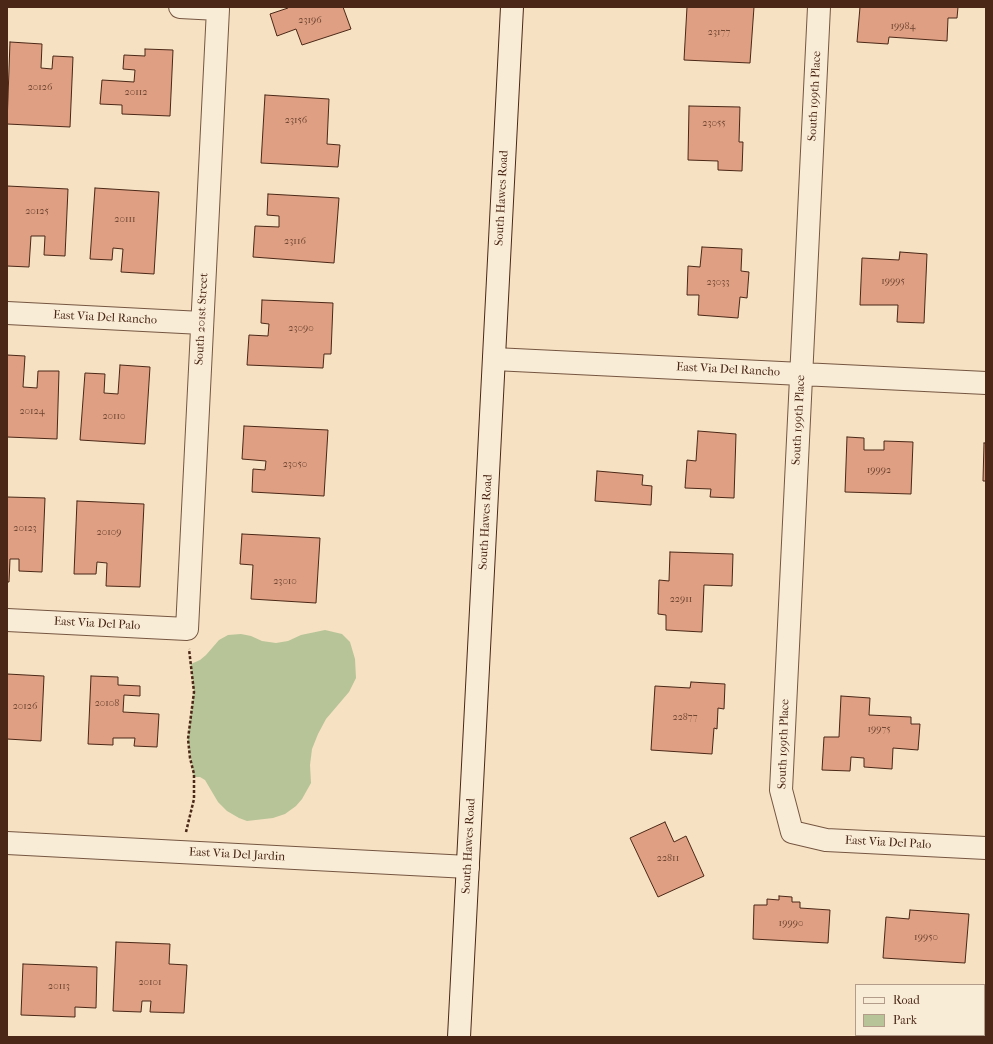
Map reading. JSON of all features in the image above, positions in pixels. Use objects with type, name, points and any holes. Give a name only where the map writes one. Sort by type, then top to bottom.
[{"type":"street","name":"South 201st Street","points":[[180,7],[218,9],[187,629]]},
{"type":"street","name":"South Hawes Road","points":[[460,1037],[512,7]]},
{"type":"street","name":"South 199th Place","points":[[792,832],[781,790],[819,7]]},
{"type":"street","name":"East Via Del Rancho","points":[[7,313],[202,323]]},
{"type":"street","name":"East Via Del Rancho","points":[[494,359],[986,383]]},
{"type":"street","name":"East Via Del Palo","points":[[7,620],[187,629]]},
{"type":"street","name":"East Via Del Palo","points":[[792,832],[826,840],[986,848]]},
{"type":"street","name":"East Via Del Jardin","points":[[7,843],[468,867]]},
{"type":"path","points":[[181,852],[194,799],[194,774],[190,758],[188,739],[194,692],[187,629]]},
{"type":"green space","points":[[325,630],[342,634],[350,642],[355,659],[356,678],[349,692],[326,719],[318,734],[312,749],[310,765],[311,783],[302,799],[296,806],[285,814],[273,818],[247,821],[239,818],[227,811],[218,802],[205,780],[200,777],[194,777],[188,739],[194,692],[191,664],[200,660],[219,640],[228,635],[241,634],[251,636],[262,641],[276,643],[288,641],[301,635]]},
{"type":"building","points":[[287,7],[343,7],[351,29],[302,45],[296,29],[277,36],[270,14],[288,8]]},
{"type":"building","points":[[687,7],[754,7],[750,63],[684,60]]},
{"type":"building","points":[[860,7],[958,7],[957,18],[948,18],[947,41],[889,37],[888,44],[857,42]]},
{"type":"building","points":[[10,42],[42,44],[41,68],[52,69],[53,56],[73,57],[70,127],[7,124]]},
{"type":"building","points":[[145,49],[173,50],[170,116],[122,114],[122,105],[100,104],[102,80],[134,82],[135,70],[123,69],[124,55],[145,56]]},
{"type":"building","points":[[265,95],[329,99],[327,144],[340,145],[338,167],[261,163]]},
{"type":"building","points":[[689,106],[740,107],[739,142],[743,142],[742,171],[718,170],[718,161],[688,160]]},
{"type":"building","points":[[7,186],[68,189],[65,256],[44,255],[45,236],[31,236],[29,267],[7,266]]},
{"type":"building","points":[[95,188],[159,192],[154,274],[121,272],[123,249],[113,248],[112,260],[90,259]]},
{"type":"building","points":[[268,194],[339,198],[334,263],[253,257],[255,226],[279,227],[279,216],[267,215]]},
{"type":"building","points":[[702,247],[742,249],[741,271],[749,272],[747,298],[740,297],[738,318],[698,315],[699,295],[687,295],[688,266],[700,267]]},
{"type":"building","points":[[900,252],[927,254],[924,323],[897,322],[898,305],[860,305],[862,258],[899,260]]},
{"type":"building","points":[[262,300],[333,303],[331,354],[324,354],[323,368],[247,365],[249,335],[268,336],[269,324],[261,323]]},
{"type":"building","points":[[7,355],[25,356],[23,387],[37,388],[38,371],[59,371],[57,439],[7,437]]},
{"type":"building","points":[[120,365],[150,367],[145,444],[80,440],[85,373],[105,374],[104,393],[118,394]]},
{"type":"building","points":[[244,426],[328,430],[324,496],[252,492],[253,469],[265,470],[266,461],[242,459]]},
{"type":"building","points":[[698,431],[736,434],[734,498],[710,497],[711,489],[685,488],[687,460],[696,461]]},
{"type":"building","points":[[847,437],[864,438],[864,450],[884,450],[884,441],[913,442],[911,494],[845,492]]},
{"type":"building","points":[[984,443],[986,443],[986,481],[983,481]]},
{"type":"building","points":[[597,471],[643,475],[642,485],[652,486],[651,505],[595,501]]},
{"type":"building","points":[[7,497],[45,498],[42,572],[19,571],[19,559],[10,559],[9,582],[7,582]]},
{"type":"building","points":[[77,501],[144,504],[140,587],[106,586],[107,563],[97,562],[96,574],[74,574]]},
{"type":"building","points":[[242,534],[320,538],[316,603],[251,599],[253,565],[240,564]]},
{"type":"building","points":[[670,552],[733,554],[732,586],[704,585],[702,632],[666,630],[666,615],[658,614],[659,580],[669,581]]},
{"type":"building","points":[[7,674],[44,676],[41,741],[7,739]]},
{"type":"building","points":[[91,676],[118,677],[118,685],[140,686],[140,696],[124,695],[123,712],[159,714],[157,747],[134,746],[135,738],[113,738],[113,745],[88,744]]},
{"type":"building","points":[[691,682],[725,684],[724,709],[718,708],[717,729],[714,728],[712,754],[651,750],[655,686],[690,688]]},
{"type":"building","points":[[841,696],[870,698],[869,715],[911,717],[911,724],[920,724],[918,750],[893,748],[892,769],[864,767],[864,758],[851,757],[850,771],[822,770],[824,737],[839,737]]},
{"type":"building","points":[[665,822],[674,842],[686,836],[704,876],[658,897],[630,838]]},
{"type":"building","points":[[779,896],[792,897],[792,902],[800,902],[800,908],[830,910],[828,943],[753,939],[754,905],[767,905],[767,899],[779,900]]},
{"type":"building","points":[[910,910],[969,914],[965,963],[883,958],[886,917],[909,919]]},
{"type":"building","points":[[116,942],[170,944],[169,964],[187,965],[184,1013],[150,1012],[151,1001],[142,1001],[141,1012],[113,1011]]},
{"type":"building","points":[[23,964],[97,967],[96,1008],[75,1007],[75,1017],[21,1015]]}]
